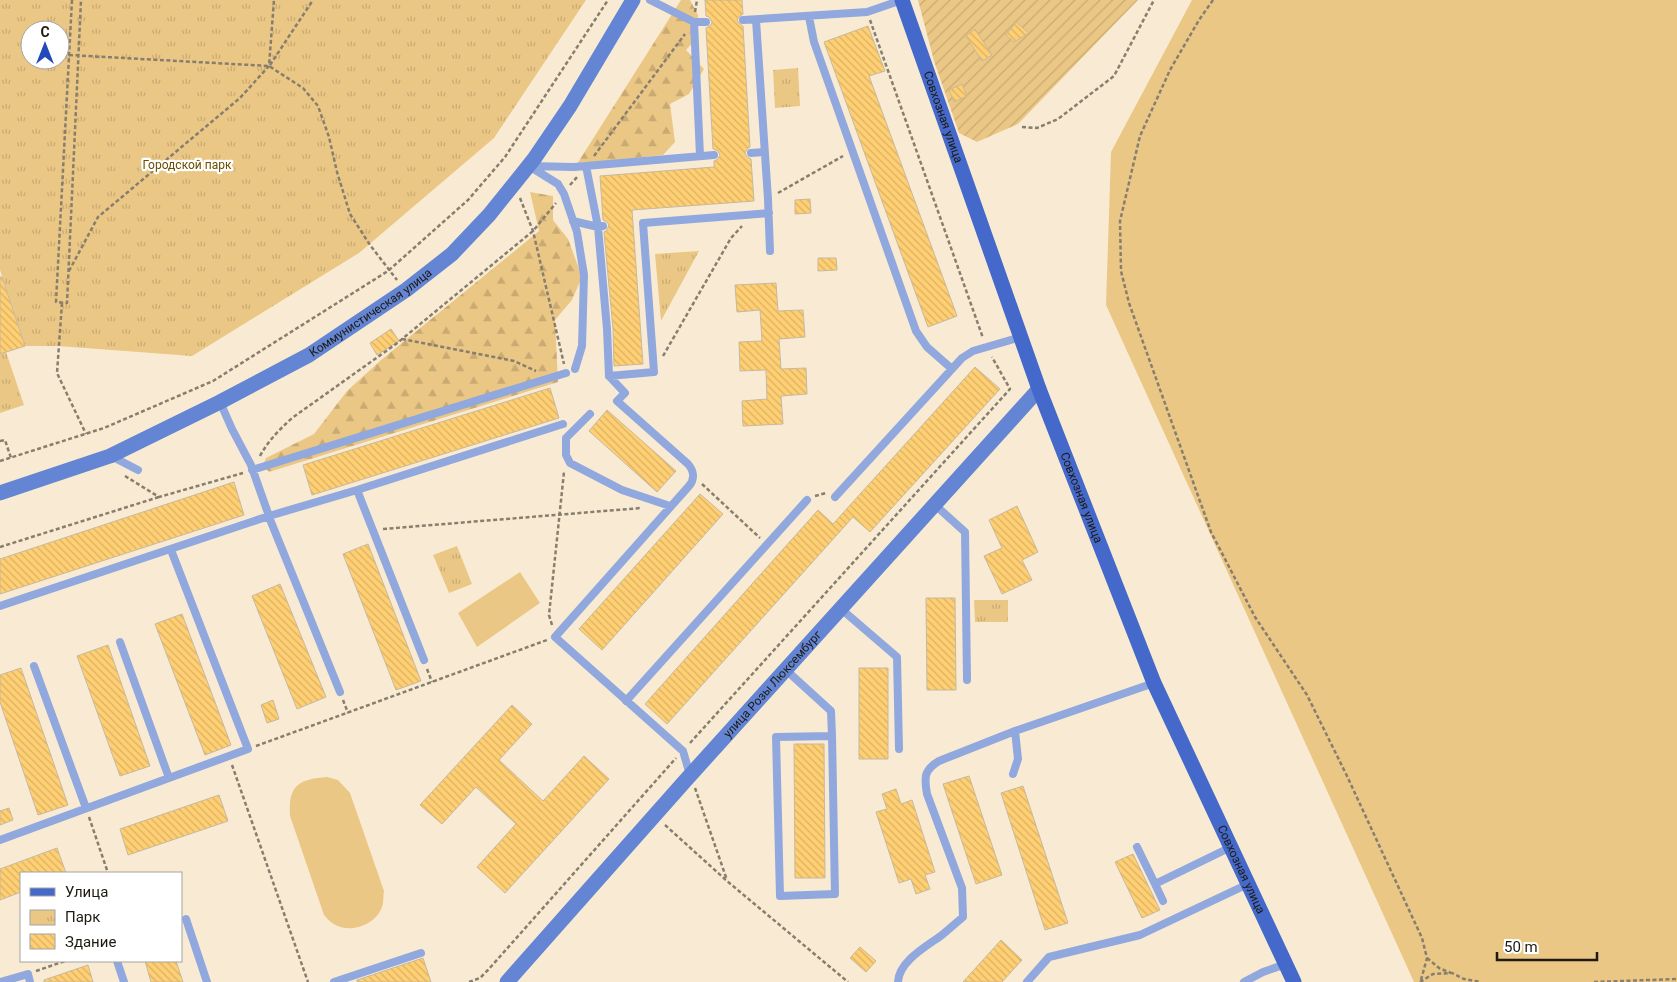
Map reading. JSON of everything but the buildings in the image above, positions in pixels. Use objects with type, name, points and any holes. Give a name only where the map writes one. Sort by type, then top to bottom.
[{"type":"main road","name":"Совхозная улица","points":[[902,0],[1039,389],[1154,683],[1294,982]]},
{"type":"street","name":"Коммунистическая улица","points":[[0,493],[110,456],[220,402],[309,355],[406,290],[452,254],[515,184],[570,106],[634,0]]},
{"type":"street","name":"улица Розы Люксембург","points":[[507,982],[690,775],[1039,389]]},
{"type":"lane","points":[[650,0],[694,22],[706,22]]},
{"type":"lane","points":[[743,20],[867,12],[902,0]]},
{"type":"lane","points":[[809,17],[814,42],[919,337],[932,352],[952,369]]},
{"type":"lane","points":[[756,20],[770,251]]},
{"type":"lane","points":[[694,22],[700,156]]},
{"type":"lane","points":[[751,153],[764,152]]},
{"type":"lane","points":[[529,166],[586,166],[714,155]]},
{"type":"lane","points":[[529,166],[558,184],[564,194],[577,232],[584,275],[582,346],[575,369]]},
{"type":"lane","points":[[586,166],[601,227],[609,376],[625,393],[617,401],[688,464],[692,469],[693,477],[689,486],[555,637],[682,751],[690,775]]},
{"type":"lane","points":[[633,224],[769,213]]},
{"type":"lane","points":[[573,221],[601,227]]},
{"type":"lane","points":[[609,376],[654,372],[644,223]]},
{"type":"lane","points":[[832,495],[968,354],[1020,337]]},
{"type":"lane","points":[[252,470],[566,373]]},
{"type":"lane","points":[[220,402],[252,470],[269,517],[340,692]]},
{"type":"lane","points":[[590,414],[566,438],[566,455],[570,463],[622,490],[670,506]]},
{"type":"lane","points":[[0,606],[269,517],[563,424]]},
{"type":"lane","points":[[110,456],[138,470]]},
{"type":"lane","points":[[357,490],[424,660]]},
{"type":"lane","points":[[626,701],[807,500]]},
{"type":"lane","points":[[934,504],[965,532],[967,680]]},
{"type":"lane","points":[[0,840],[248,749],[171,550]]},
{"type":"lane","points":[[840,608],[897,657],[899,749]]},
{"type":"lane","points":[[120,642],[169,778]]},
{"type":"lane","points":[[34,666],[86,808]]},
{"type":"lane","points":[[786,670],[831,711],[832,736],[835,894],[780,896],[776,737],[832,736]]},
{"type":"lane","points":[[898,982],[899,975],[917,952],[963,917],[962,888],[927,794],[925,781],[931,766],[939,761],[1015,731],[1154,683]]},
{"type":"lane","points":[[1013,774],[1018,759],[1015,731]]},
{"type":"lane","points":[[1137,847],[1164,901]]},
{"type":"lane","points":[[1156,884],[1231,847]]},
{"type":"lane","points":[[1027,982],[1049,957],[1140,935],[1248,884]]},
{"type":"lane","points":[[186,919],[207,982]]},
{"type":"lane","points":[[334,982],[421,953]]},
{"type":"lane","points":[[117,962],[124,982]]},
{"type":"lane","points":[[1244,982],[1263,972],[1286,964]]},
{"type":"lane","points":[[2,982],[28,974],[30,982]]},
{"type":"path","points":[[70,37],[72,0]]},
{"type":"path","points":[[68,70],[56,302],[62,303],[67,303],[81,0]]},
{"type":"path","points":[[269,66],[274,0]]},
{"type":"path","points":[[68,273],[98,217],[240,98],[269,66],[313,0]]},
{"type":"path","points":[[0,462],[104,428],[213,381],[388,271],[468,200],[505,157],[608,0]]},
{"type":"path","points":[[1022,127],[1037,128],[1058,119],[1114,76],[1154,0]]},
{"type":"path","points":[[1213,0],[1170,70],[1140,136],[1120,221],[1121,271],[1129,303],[1211,532],[1255,617],[1307,695],[1347,776],[1422,938],[1427,958],[1421,981]]},
{"type":"path","points":[[469,982],[481,977],[488,970],[682,751],[1010,389],[986,347],[867,12]]},
{"type":"path","points":[[0,547],[252,470],[266,445],[276,432],[292,418],[402,339],[533,231],[586,166],[694,22]]},
{"type":"path","points":[[70,55],[269,66],[303,88],[318,106],[329,137],[350,214],[388,271],[406,290]]},
{"type":"path","points":[[768,199],[852,151]]},
{"type":"path","points":[[515,184],[533,231],[566,373]]},
{"type":"path","points":[[654,372],[731,238],[750,219],[760,214]]},
{"type":"path","points":[[62,303],[57,373],[86,434]]},
{"type":"path","points":[[402,339],[514,361],[539,373]]},
{"type":"path","points":[[0,441],[5,440],[11,458]]},
{"type":"path","points":[[248,749],[555,637],[549,615],[566,455]]},
{"type":"path","points":[[124,476],[159,497]]},
{"type":"path","points":[[693,477],[767,544]]},
{"type":"path","points":[[816,495],[832,495]]},
{"type":"path","points":[[373,530],[641,508]]},
{"type":"path","points":[[424,660],[432,682]]},
{"type":"path","points":[[229,756],[308,982]]},
{"type":"path","points":[[690,775],[727,881]]},
{"type":"path","points":[[86,808],[108,872]]},
{"type":"path","points":[[654,816],[727,881],[848,982]]},
{"type":"path","points":[[1427,958],[1439,968],[1464,979],[1482,982]]},
{"type":"path","points":[[28,974],[62,962]]},
{"type":"path","points":[[1421,981],[1433,974],[1452,973]]},
{"type":"path","points":[[1594,982],[1677,979]]},
{"type":"green space","name":"Городской парк","points":[[0,0],[586,0],[494,138],[359,253],[192,356],[58,346],[25,346],[0,270]]},
{"type":"green space","points":[[681,0],[690,0],[698,15],[697,38],[686,50],[704,69],[689,94],[670,104],[675,142],[663,155],[577,164]]},
{"type":"green space","points":[[918,0],[1138,0],[1018,124],[977,142],[959,133],[934,61]]},
{"type":"green space","points":[[1192,0],[1677,0],[1677,982],[1414,982],[1106,305],[1111,152]]},
{"type":"green space","points":[[798,68],[800,106],[775,108],[773,70]]},
{"type":"green space","points":[[530,192],[553,196],[553,220],[568,239],[582,277],[572,300],[555,320],[558,382],[269,472],[263,465],[266,458],[314,434],[347,391],[381,360],[539,231]]},
{"type":"green space","points":[[699,251],[661,321],[655,254]]},
{"type":"green space","points":[[6,352],[24,405],[0,413],[0,354]]},
{"type":"green space","points":[[457,546],[472,584],[449,593],[433,555]]},
{"type":"green space","points":[[520,572],[540,603],[477,647],[458,613]]},
{"type":"green space","points":[[974,600],[1008,600],[1008,622],[975,622]]},
{"type":"green space","points":[[327,777],[338,780],[350,793],[384,891],[383,905],[379,913],[368,923],[354,928],[339,926],[331,922],[324,915],[290,816],[291,798],[297,786],[302,782]]}]
